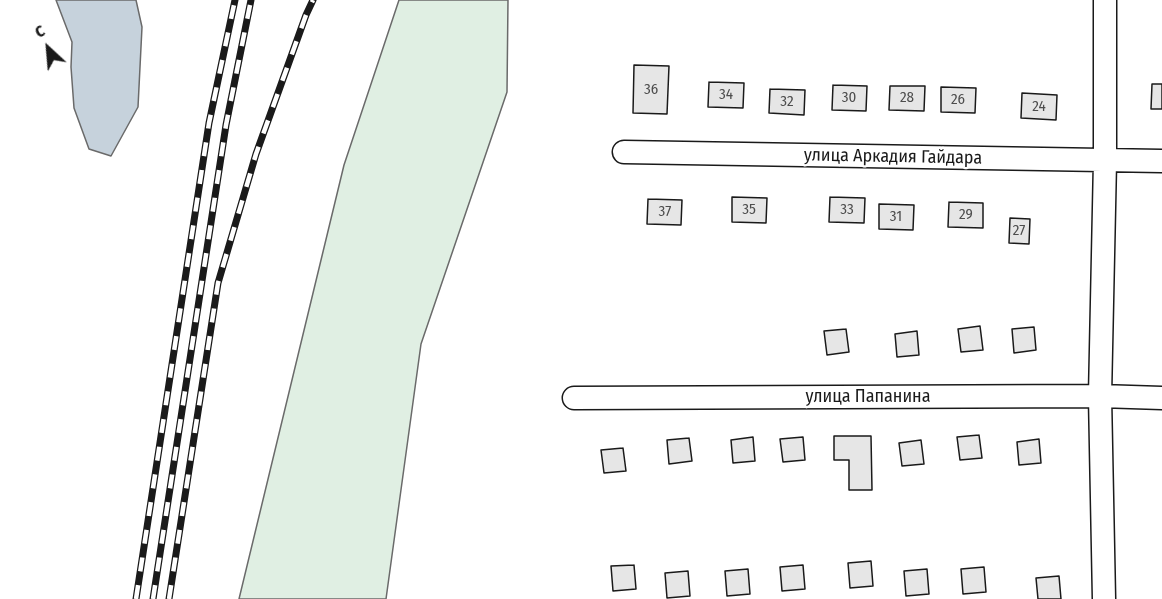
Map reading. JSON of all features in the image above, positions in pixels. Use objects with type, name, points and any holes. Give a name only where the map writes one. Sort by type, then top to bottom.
[{"type":"street","points":[[1104,599],[1100,396],[1105,161],[1105,0]]},
{"type":"street","name":"улица Аркадия Гайдара","points":[[624,152],[1162,161]]},
{"type":"street","name":"улица Папанина","points":[[574,398],[1100,396],[1162,398]]},
{"type":"green space","points":[[399,0],[508,0],[507,92],[421,344],[386,599],[239,599],[344,165]]},
{"type":"shaded area","points":[[56,0],[136,0],[142,27],[138,107],[111,156],[89,149],[74,108],[72,42]]},
{"type":"building","points":[[634,65],[669,66],[667,114],[633,113]]},
{"type":"building","points":[[709,82],[744,83],[743,108],[708,107]]},
{"type":"building","points":[[1152,84],[1162,84],[1162,109],[1151,109]]},
{"type":"building","points":[[833,85],[867,86],[866,111],[832,110]]},
{"type":"building","points":[[890,86],[925,86],[924,111],[889,110]]},
{"type":"building","points":[[941,87],[976,88],[975,113],[941,112]]},
{"type":"building","points":[[770,89],[805,90],[804,115],[769,113]]},
{"type":"building","points":[[1022,93],[1057,95],[1056,120],[1021,118]]},
{"type":"building","points":[[732,197],[767,198],[766,223],[732,222]]},
{"type":"building","points":[[830,197],[865,198],[864,223],[829,222]]},
{"type":"building","points":[[648,199],[682,200],[681,225],[647,224]]},
{"type":"building","points":[[949,202],[983,203],[983,228],[948,227]]},
{"type":"building","points":[[879,204],[914,205],[913,230],[879,229]]},
{"type":"building","points":[[1010,218],[1030,219],[1029,244],[1009,243]]},
{"type":"building","points":[[980,326],[983,350],[961,352],[958,329]]},
{"type":"building","points":[[1034,327],[1036,350],[1014,353],[1012,329]]},
{"type":"building","points":[[846,329],[849,352],[827,355],[824,331]]},
{"type":"building","points":[[917,331],[919,355],[897,357],[895,334]]},
{"type":"building","points":[[979,435],[982,458],[960,460],[957,437]]},
{"type":"building","points":[[834,436],[871,436],[872,490],[849,490],[849,460],[834,460]]},
{"type":"building","points":[[753,437],[755,461],[733,463],[731,440]]},
{"type":"building","points":[[803,437],[805,460],[783,462],[780,439]]},
{"type":"building","points":[[689,438],[692,461],[669,464],[667,440]]},
{"type":"building","points":[[1039,439],[1041,463],[1019,465],[1017,442]]},
{"type":"building","points":[[921,440],[924,464],[902,466],[899,443]]},
{"type":"building","points":[[623,448],[626,471],[604,473],[601,450]]},
{"type":"building","points":[[871,561],[873,586],[850,588],[848,563]]},
{"type":"building","points":[[634,565],[636,589],[613,591],[611,566]]},
{"type":"building","points":[[803,565],[805,589],[782,591],[780,567]]},
{"type":"building","points":[[984,567],[986,592],[963,594],[961,569]]},
{"type":"building","points":[[748,569],[750,594],[727,596],[725,571]]},
{"type":"building","points":[[927,569],[929,594],[906,596],[904,571]]},
{"type":"building","points":[[688,571],[690,596],[667,598],[665,573]]},
{"type":"building","points":[[1059,576],[1061,599],[1038,599],[1036,578]]},
{"type":"railway","points":[[136,599],[209,123],[235,0]]},
{"type":"railway","points":[[153,599],[226,125],[251,0]]},
{"type":"railway","points":[[169,599],[218,283],[256,154],[313,0]]}]
